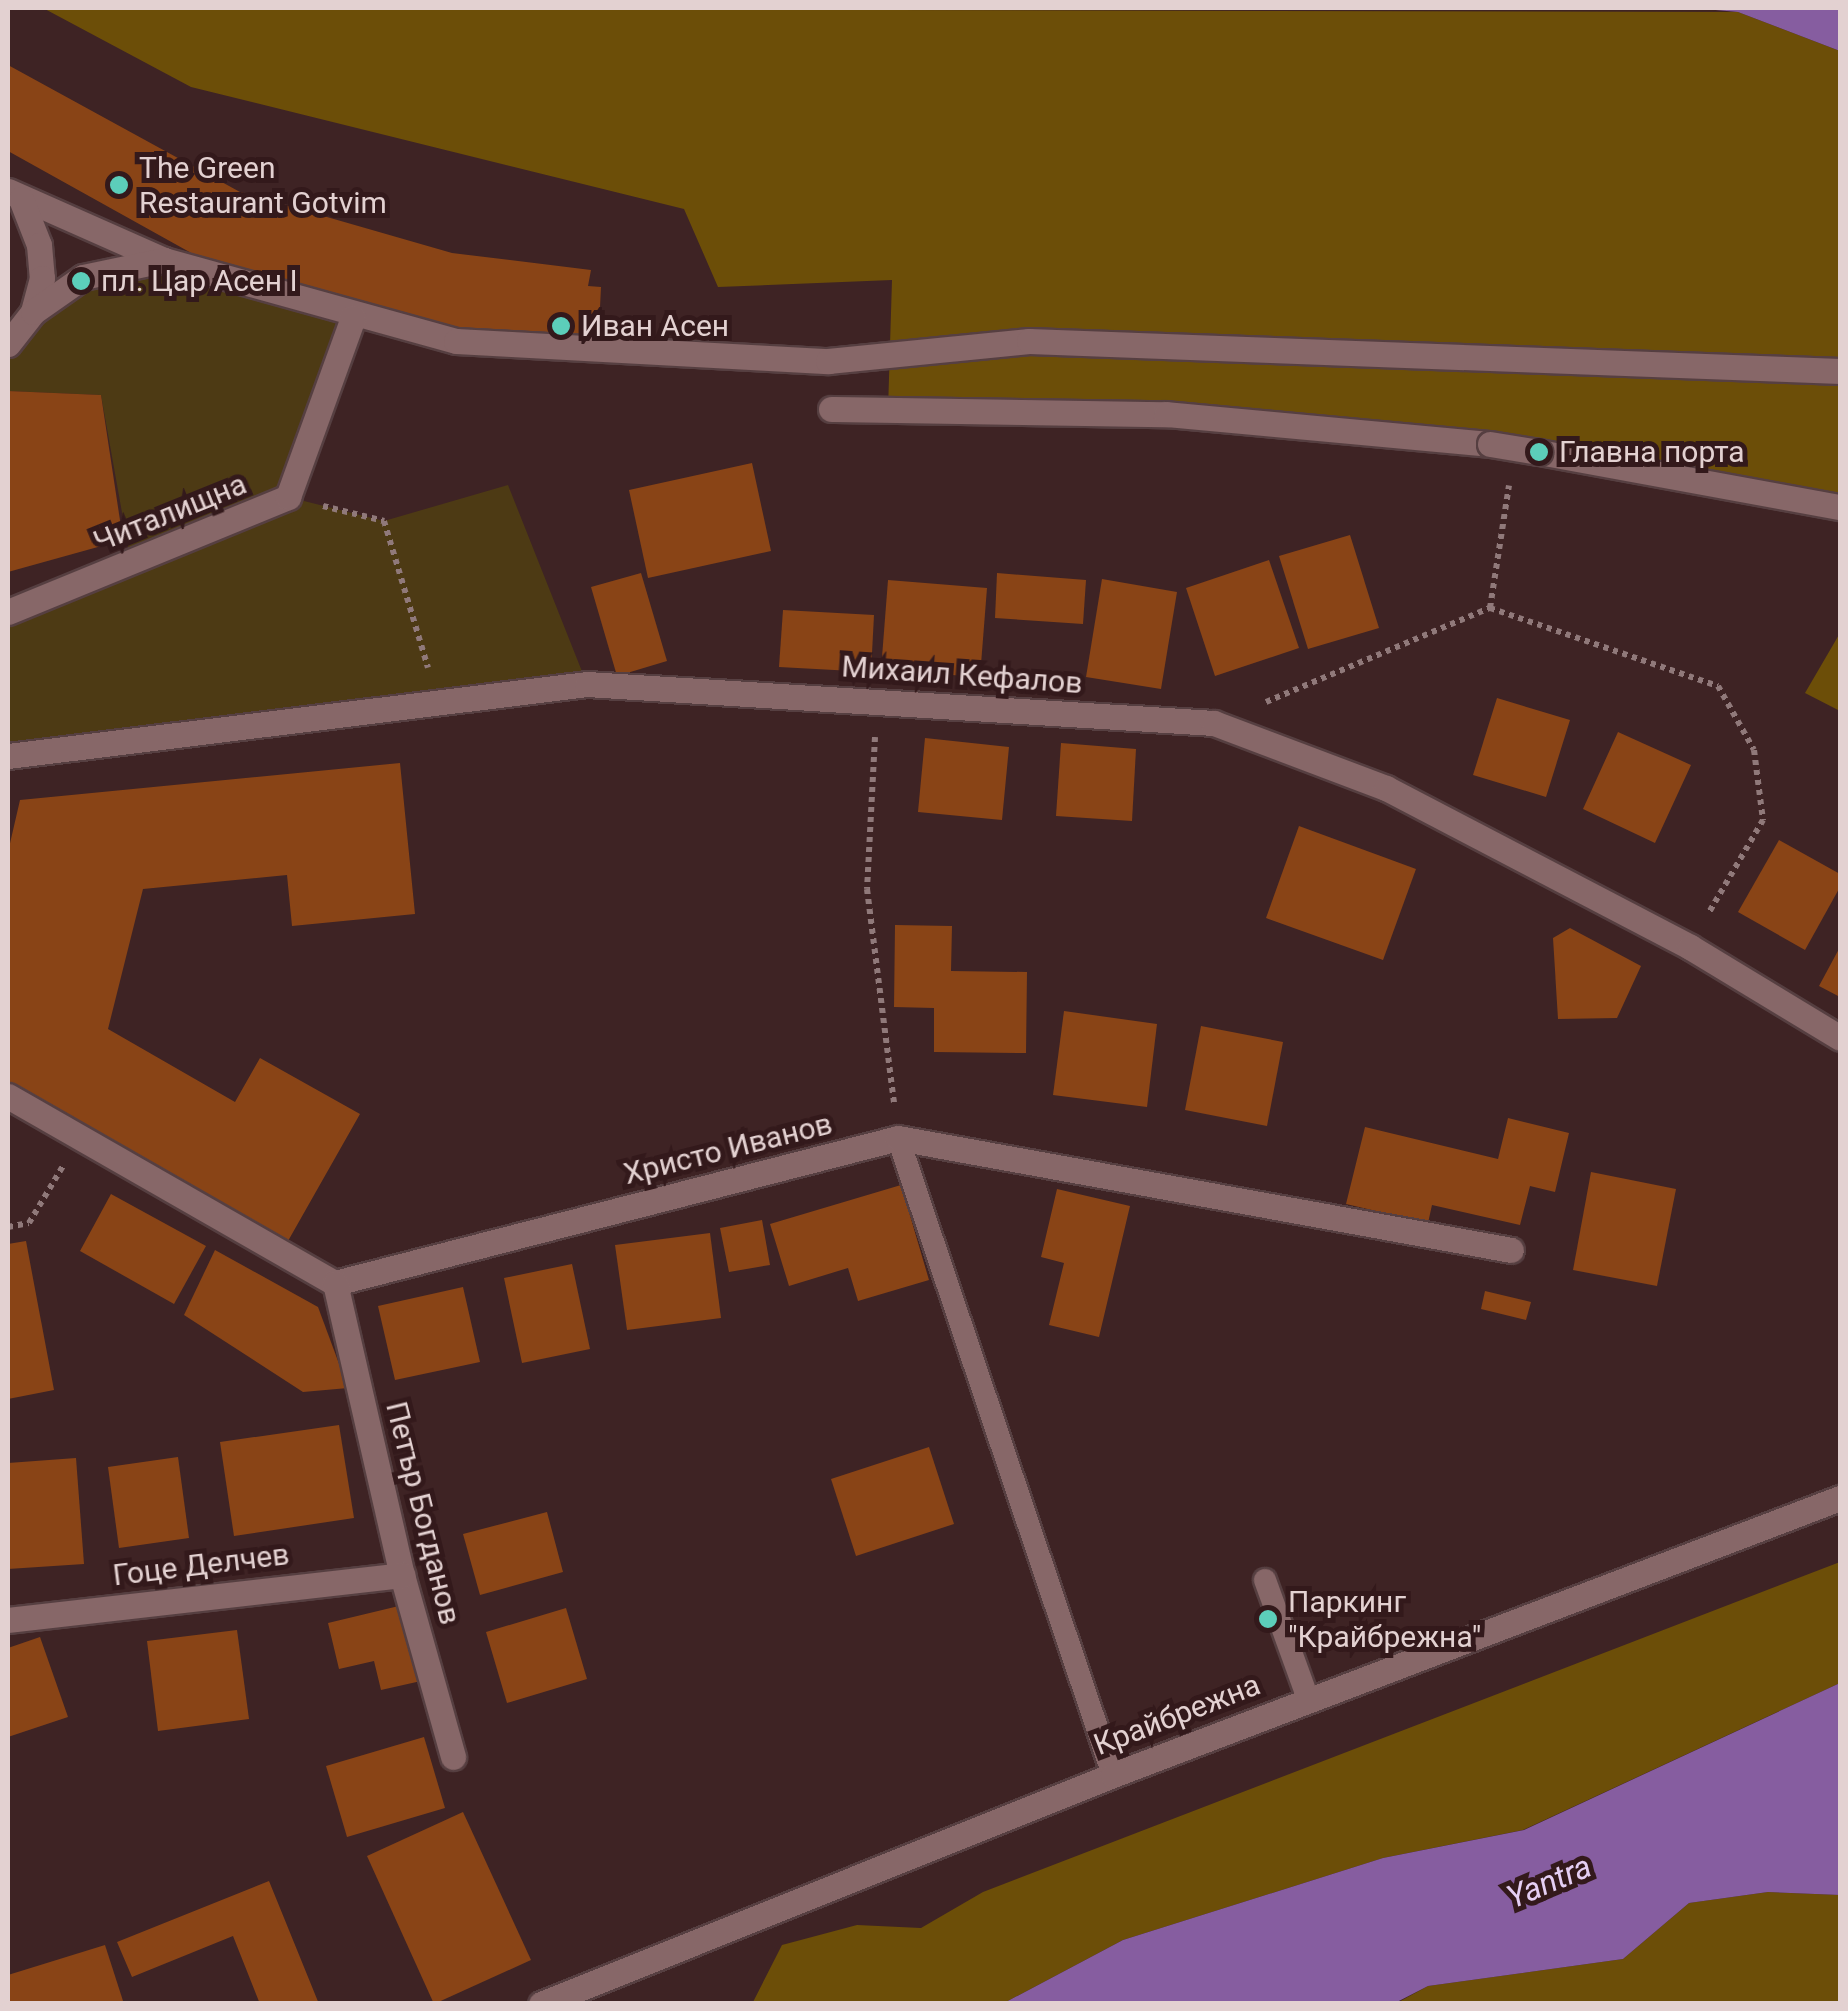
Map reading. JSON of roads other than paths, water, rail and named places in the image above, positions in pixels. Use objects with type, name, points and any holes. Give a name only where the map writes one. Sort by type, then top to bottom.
[{"type":"street","points":[[14,195],[164,260],[354,317],[456,340],[675,356],[828,361],[1029,340],[1840,372]]},
{"type":"street","points":[[14,195],[39,245],[42,278],[33,312]]},
{"type":"street","points":[[8,344],[33,312],[83,277],[164,260]]},
{"type":"street","name":"Читалищна","points":[[8,612],[257,515],[288,497],[354,317]]},
{"type":"street","points":[[831,408],[1166,414],[1490,444],[1840,506]]},
{"type":"street","name":"Михаил Кефалов","points":[[8,756],[398,704],[587,684],[1214,723],[1386,788],[1690,947],[1840,1038]]},
{"type":"street","points":[[8,1096],[335,1282]]},
{"type":"street","name":"Христо Иванов","points":[[335,1282],[898,1138],[1511,1250]]},
{"type":"street","name":"Петър Богданов","points":[[335,1282],[402,1575],[453,1757]]},
{"type":"street","name":"Крайбрежна","points":[[541,2004],[1308,1699],[1840,1498]]},
{"type":"street","name":"Гоце Делчев","points":[[8,1620],[402,1575]]},
{"type":"lane","points":[[898,1138],[1113,1775]]},
{"type":"lane","points":[[1265,1580],[1308,1699]]},
{"type":"water","points":[[1693,8],[1840,8],[1840,51],[1738,12]]},
{"type":"water","name":"Yantra","points":[[1840,1683],[1840,1895],[1768,1892],[1689,1903],[1623,1959],[1428,1986],[1395,2003],[1004,2003],[1123,1940],[1383,1858],[1524,1830]]},
{"type":"place","name":"The Green Restaurant Gotvim","points":[[119,185]]},
{"type":"place","name":"пл. Цар Асен I","points":[[81,281]]},
{"type":"place","name":"Иван Асен","points":[[561,326]]},
{"type":"place","name":"Главна порта","points":[[1539,452]]},
{"type":"place","name":"Паркинг \"Крайбрежна\"","points":[[1268,1619]]}]
